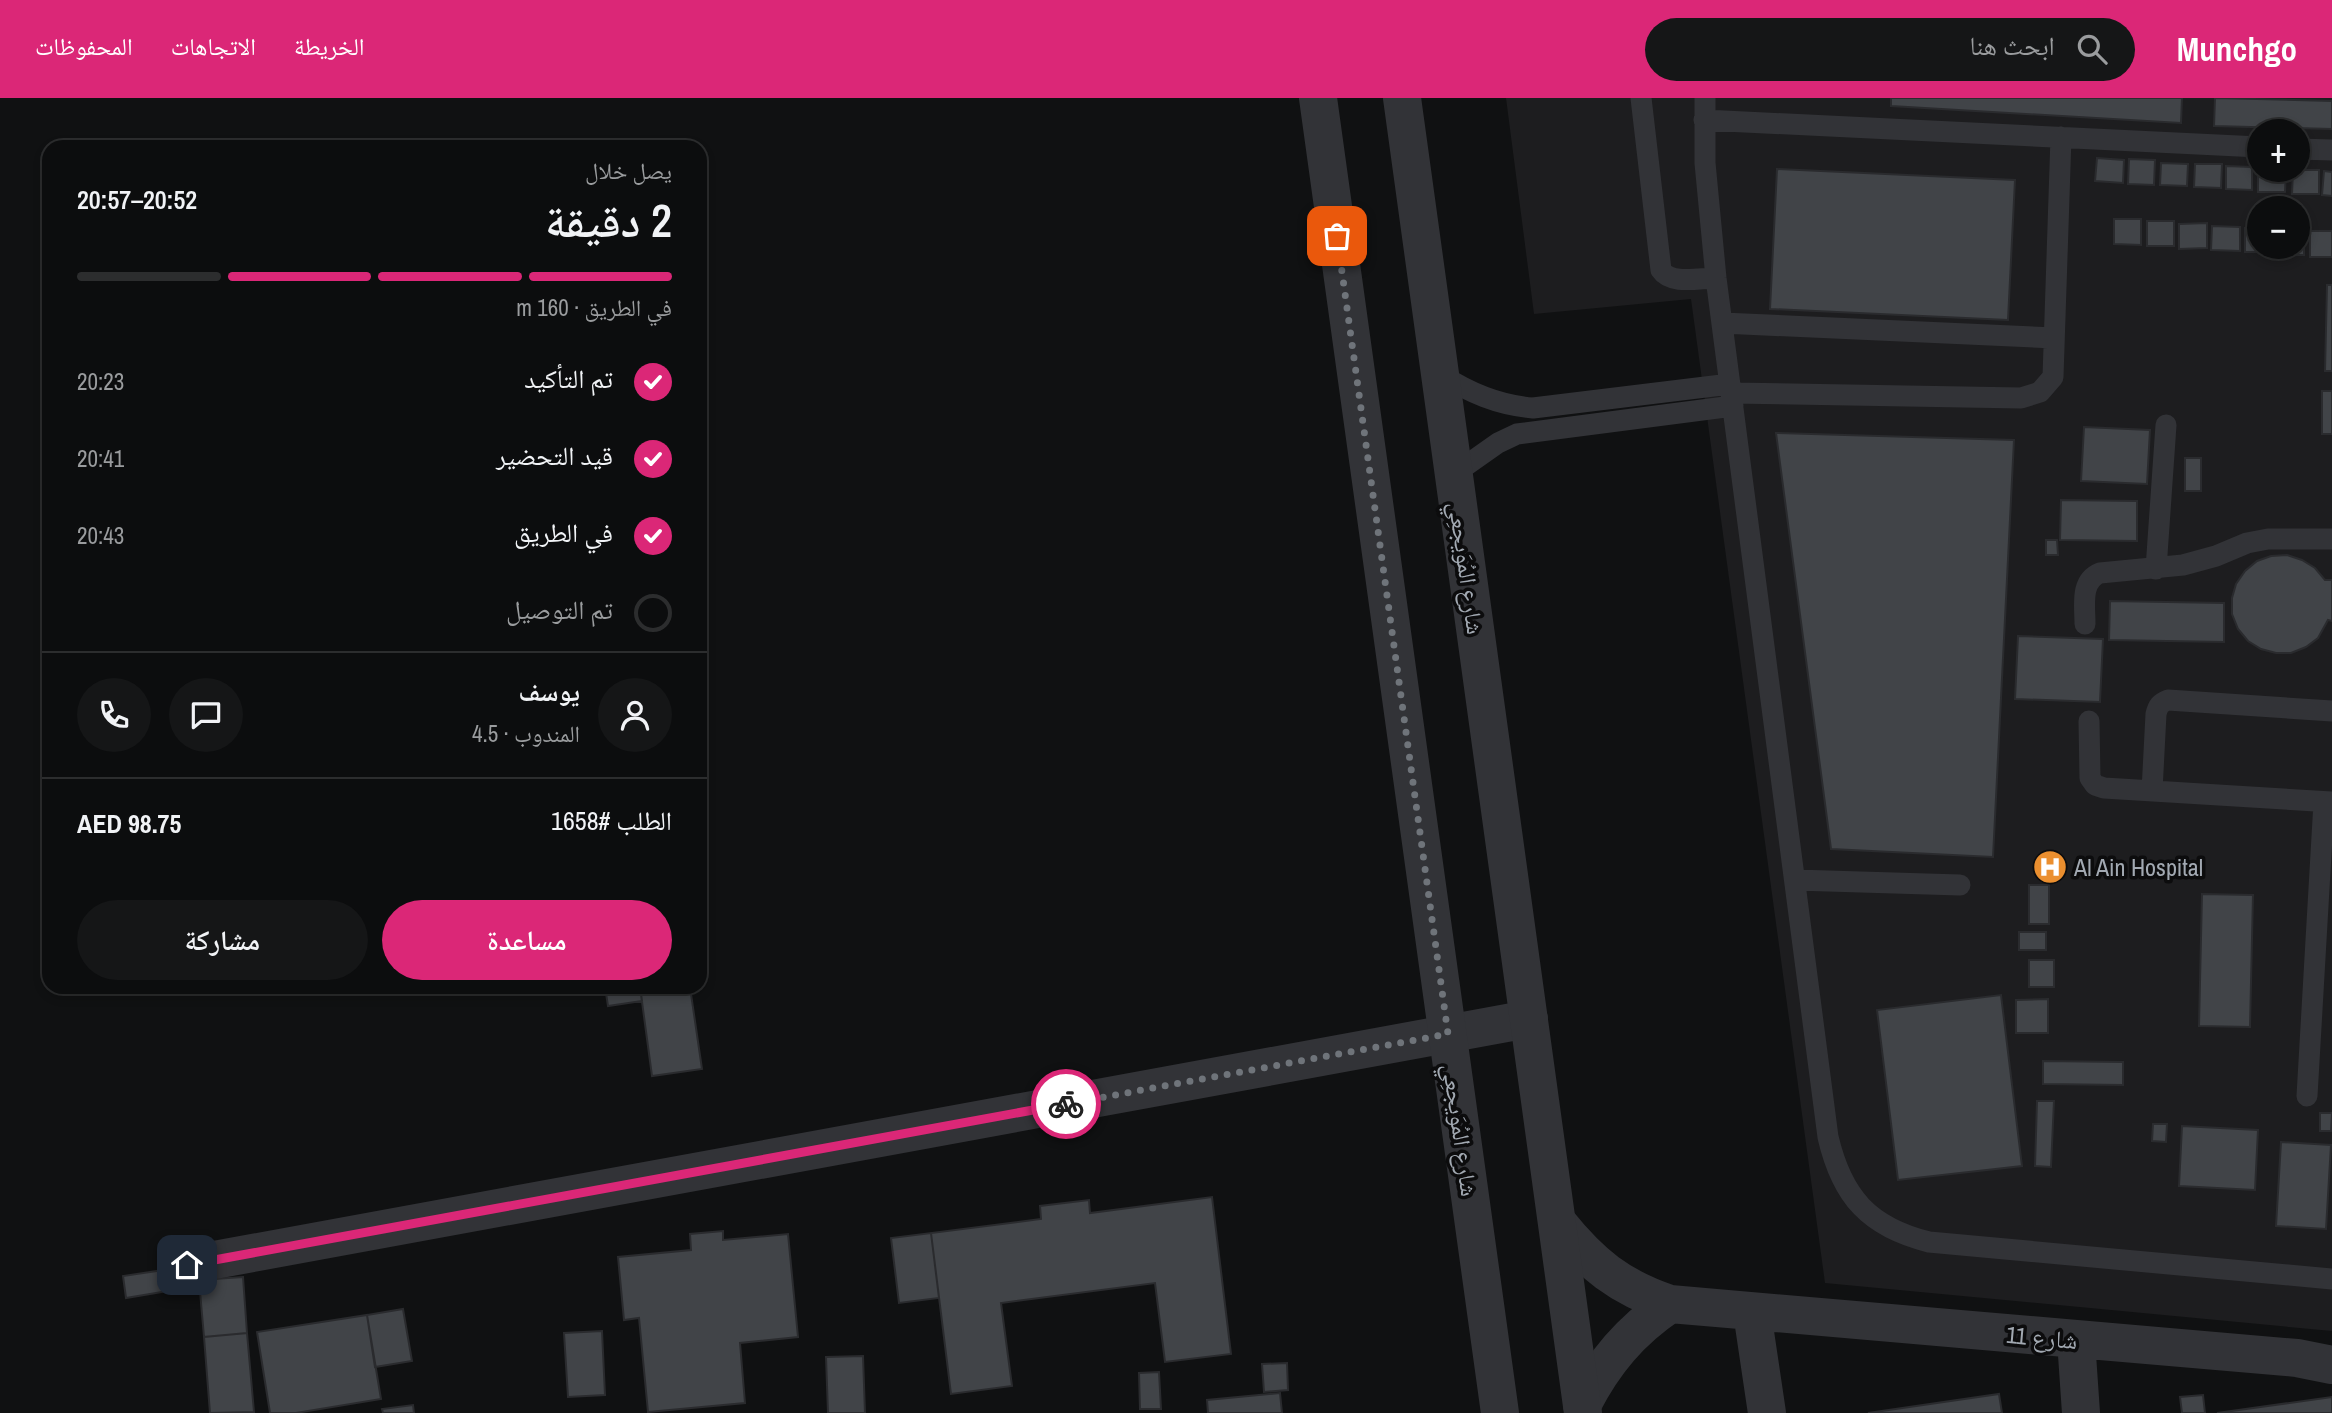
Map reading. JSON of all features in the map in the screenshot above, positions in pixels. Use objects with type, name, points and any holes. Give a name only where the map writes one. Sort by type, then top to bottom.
[{"type":"street","name":"شارع المُوَيجعِي","points":[[1318,98],[1500,1413]]},
{"type":"street","name":"شارع المُوَيجعِي","points":[[1402,98],[1583,1409]]},
{"type":"street","points":[[187,1265],[1529,1019]]},
{"type":"street","name":"شارع 11","points":[[1558,1223],[1596,1265],[1619,1282],[1643,1295],[1670,1304],[2297,1358],[2332,1365]]},
{"type":"street","points":[[1583,1409],[1595,1380],[1627,1337],[1647,1319],[1670,1304]]},
{"type":"street","points":[[1752,1312],[1767,1413]]},
{"type":"street","points":[[2076,1340],[2081,1413]]},
{"type":"lane","points":[[1641,98],[1661,270],[1664,275],[1675,279],[1716,278]]},
{"type":"lane","points":[[1705,98],[1707,200],[1716,278],[1828,1137],[1841,1179],[1852,1197],[1868,1214],[1886,1227],[1929,1242],[2332,1279]]},
{"type":"lane","points":[[1704,120],[2247,146]]},
{"type":"lane","points":[[1440,374],[1479,397],[1533,408],[1731,394],[2032,396],[2048,385],[2053,377],[2061,137]]},
{"type":"lane","points":[[2310,149],[2332,150]]},
{"type":"lane","points":[[1722,323],[2054,338]]},
{"type":"lane","points":[[1454,474],[1498,443],[1517,434],[1731,394]]},
{"type":"lane","points":[[2156,569],[2166,425]]},
{"type":"lane","points":[[2085,624],[2087,583],[2092,576],[2100,573],[2156,569],[2216,556],[2247,542],[2289,538],[2332,539]]},
{"type":"lane","points":[[2152,791],[2156,715],[2162,702],[2168,700],[2332,711]]},
{"type":"lane","points":[[2089,720],[2090,778],[2095,785],[2104,788],[2328,802],[2307,1096]]},
{"type":"lane","points":[[1795,880],[1960,885]]},
{"type":"shaded area","name":"Al Ain Hospital","points":[[1506,98],[2332,98],[2332,1331],[1825,1283],[1691,299],[1534,314]]},
{"type":"building","points":[[1891,98],[2182,98],[2181,123],[1891,106]]},
{"type":"building","points":[[2215,98],[2332,101],[2332,129],[2310,128],[2310,119],[2247,119],[2247,127],[2214,126]]},
{"type":"building","points":[[2097,158],[2124,160],[2123,183],[2095,181]]},
{"type":"building","points":[[2129,159],[2155,160],[2154,185],[2128,184]]},
{"type":"building","points":[[2161,163],[2188,164],[2187,186],[2160,185]]},
{"type":"building","points":[[2195,164],[2222,164],[2221,188],[2194,187]]},
{"type":"building","points":[[2226,166],[2247,167],[2247,182],[2252,182],[2252,190],[2226,189]]},
{"type":"building","points":[[1777,169],[2015,180],[2008,320],[1770,309]]},
{"type":"building","points":[[2310,170],[2319,170],[2319,194],[2292,194],[2292,182],[2310,182]]},
{"type":"building","points":[[2324,171],[2332,172],[2332,196],[2322,195]]},
{"type":"building","points":[[2258,182],[2285,182],[2285,192],[2258,192]]},
{"type":"building","points":[[2114,219],[2141,219],[2141,245],[2114,244]]},
{"type":"building","points":[[2147,221],[2174,221],[2174,246],[2147,246]]},
{"type":"building","points":[[2207,223],[2207,248],[2179,249],[2179,224]]},
{"type":"building","points":[[2212,226],[2240,227],[2240,251],[2211,250]]},
{"type":"building","points":[[2245,228],[2247,228],[2247,252]]},
{"type":"building","points":[[2310,231],[2332,231],[2332,257],[2310,257]]},
{"type":"building","points":[[2327,285],[2332,285],[2332,371],[2325,371]]},
{"type":"building","points":[[2322,391],[2332,391],[2332,434],[2322,434]]},
{"type":"building","points":[[2084,427],[2150,430],[2147,484],[2081,481]]},
{"type":"building","points":[[1776,433],[2014,440],[1993,857],[1831,849]]},
{"type":"building","points":[[2185,458],[2201,458],[2201,491],[2185,491]]},
{"type":"building","points":[[2061,500],[2137,501],[2137,541],[2060,540]]},
{"type":"building","points":[[2046,540],[2057,540],[2058,555],[2046,555]]},
{"type":"building","points":[[2287,555],[2315,568],[2325,580],[2332,580],[2332,621],[2328,620],[2318,638],[2306,647],[2291,653],[2276,653],[2261,649],[2248,641],[2238,629],[2232,614],[2232,598],[2236,584],[2245,571],[2257,561],[2271,556]]},
{"type":"building","points":[[2110,601],[2224,603],[2224,642],[2109,640]]},
{"type":"building","points":[[2018,636],[2103,639],[2100,702],[2015,699]]},
{"type":"building","points":[[2029,885],[2049,885],[2049,924],[2029,924]]},
{"type":"building","points":[[2202,894],[2253,895],[2250,1027],[2199,1026]]},
{"type":"building","points":[[2019,932],[2046,932],[2046,950],[2019,950]]},
{"type":"building","points":[[2029,960],[2054,960],[2054,987],[2029,987]]},
{"type":"building","points":[[606,994],[641,994],[642,1001],[608,1006]]},
{"type":"building","points":[[641,994],[691,994],[702,1069],[652,1076]]},
{"type":"building","points":[[2001,995],[2022,1166],[1898,1180],[1877,1010]]},
{"type":"building","points":[[2048,999],[2048,1033],[2016,1033],[2016,1000]]},
{"type":"building","points":[[2043,1061],[2123,1062],[2123,1085],[2043,1084]]},
{"type":"building","points":[[2037,1101],[2054,1101],[2051,1167],[2035,1166]]},
{"type":"building","points":[[2320,1113],[2332,1113],[2331,1131],[2320,1131]]},
{"type":"building","points":[[2153,1124],[2167,1124],[2166,1142],[2152,1141]]},
{"type":"building","points":[[2182,1126],[2258,1130],[2255,1190],[2179,1186]]},
{"type":"building","points":[[2281,1142],[2331,1145],[2326,1229],[2276,1226]]},
{"type":"building","points":[[1212,1197],[1231,1354],[1165,1362],[1155,1283],[1001,1303],[1012,1386],[951,1394],[931,1233],[1041,1219],[1040,1206],[1089,1200],[1090,1213]]},
{"type":"building","points":[[723,1231],[723,1240],[788,1234],[798,1337],[740,1343],[745,1403],[648,1412],[639,1318],[624,1320],[618,1257],[691,1250],[690,1234]]},
{"type":"building","points":[[931,1233],[939,1298],[899,1303],[891,1238]]},
{"type":"building","points":[[177,1268],[180,1289],[126,1298],[123,1276]]},
{"type":"building","points":[[243,1277],[247,1333],[204,1337],[199,1280]]},
{"type":"building","points":[[403,1309],[412,1361],[375,1367],[367,1315]]},
{"type":"building","points":[[367,1315],[381,1399],[296,1413],[270,1413],[257,1332]]},
{"type":"building","points":[[602,1331],[605,1395],[568,1397],[564,1333]]},
{"type":"building","points":[[247,1333],[254,1412],[210,1413],[204,1337]]},
{"type":"building","points":[[863,1356],[865,1413],[828,1413],[826,1357]]},
{"type":"building","points":[[1287,1363],[1288,1390],[1264,1392],[1262,1364]]},
{"type":"building","points":[[1159,1372],[1161,1409],[1140,1409],[1139,1373]]},
{"type":"building","points":[[1280,1393],[1282,1413],[1208,1413],[1207,1400]]},
{"type":"building","points":[[1999,1394],[2002,1413],[1868,1413]]},
{"type":"building","points":[[2203,1395],[2205,1413],[2182,1413],[2180,1397]]},
{"type":"building","points":[[2332,1397],[2332,1413],[2217,1413]]},
{"type":"building","points":[[413,1405],[414,1413],[383,1413],[382,1409]]},
{"type":"way so far","points":[[1066,1104],[1448,1034],[1337,236]]},
{"type":"place","name":"Al Ain Hospital","points":[[2050,867]]},
{"type":"route","points":[[187,1265],[1066,1104]]}]
